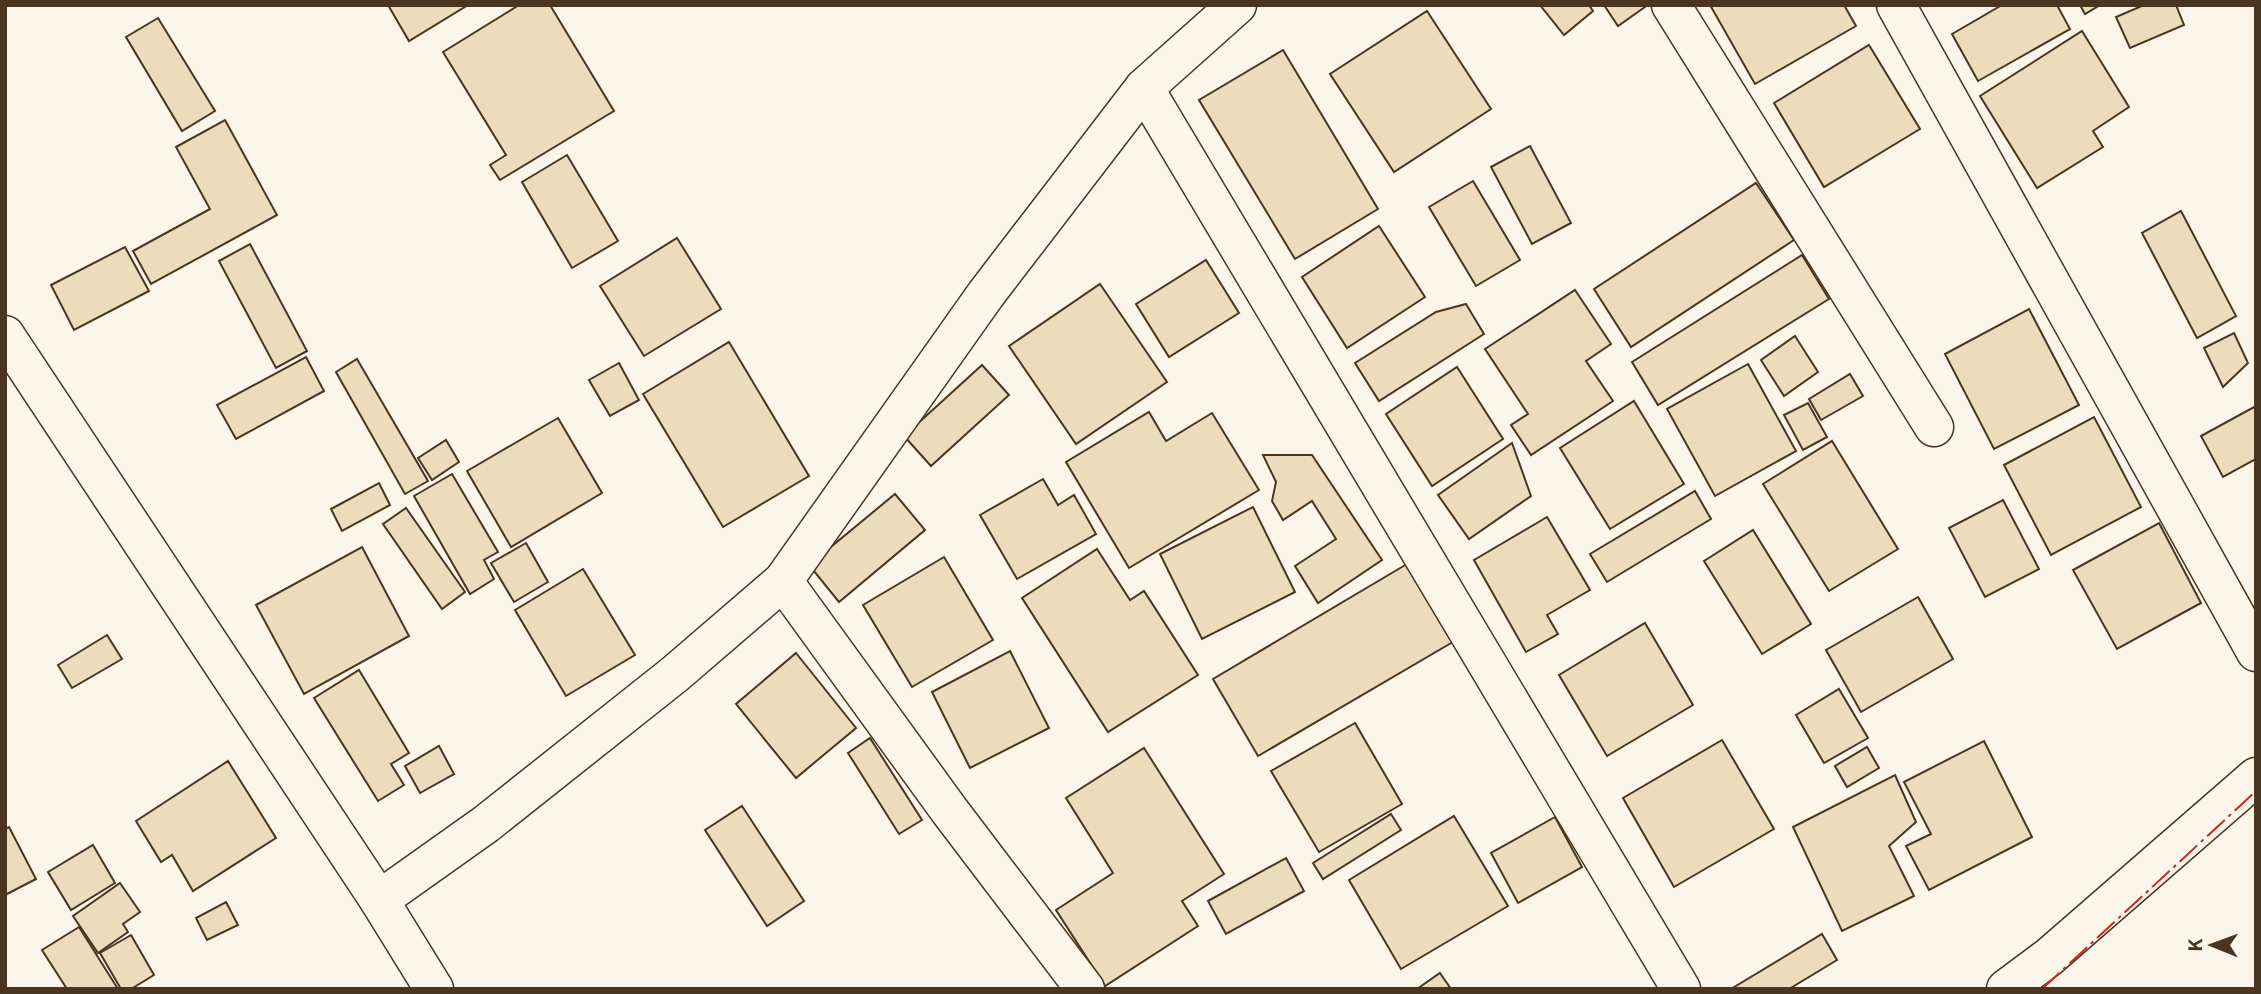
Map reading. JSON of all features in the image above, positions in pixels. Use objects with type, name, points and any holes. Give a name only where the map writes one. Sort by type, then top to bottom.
[{"type":"street","points":[[379,900],[486,824],[675,674],[783,581],[986,293],[1144,88],[1237,5]]},
{"type":"street","points":[[1671,5],[1934,427]]},
{"type":"street","points":[[1896,5],[2256,652]]},
{"type":"street","points":[[1144,88],[1681,989]]},
{"type":"street","points":[[5,335],[379,900],[434,989]]},
{"type":"street","points":[[783,581],[941,799],[1084,989]]},
{"type":"street","points":[[2006,989],[2049,957],[2256,777]]},
{"type":"building","points":[[388,5],[468,5],[409,41]]},
{"type":"building","points":[[519,5],[550,5],[614,111],[500,180],[490,165],[506,155],[443,52]]},
{"type":"building","points":[[1540,5],[1589,5],[1593,11],[1564,35]]},
{"type":"building","points":[[1604,5],[1644,5],[1645,7],[1618,26]]},
{"type":"building","points":[[1710,5],[1844,5],[1856,26],[1755,84]]},
{"type":"building","points":[[2002,5],[2057,5],[2070,29],[1978,81],[1952,34]]},
{"type":"building","points":[[2080,5],[2100,5],[2085,14]]},
{"type":"building","points":[[2144,5],[2176,5],[2184,25],[2130,48],[2116,17]]},
{"type":"building","points":[[1427,11],[1491,109],[1394,172],[1330,74]]},
{"type":"building","points":[[158,18],[215,111],[182,131],[126,37]]},
{"type":"building","points":[[2082,31],[2129,107],[2093,131],[2103,147],[2037,188],[1980,96]]},
{"type":"building","points":[[1869,45],[1920,129],[1824,187],[1774,103]]},
{"type":"building","points":[[1283,50],[1378,209],[1295,259],[1199,100]]},
{"type":"building","points":[[225,120],[277,215],[151,284],[133,251],[210,209],[176,147]]},
{"type":"building","points":[[1530,146],[1571,223],[1532,244],[1491,167]]},
{"type":"building","points":[[567,155],[618,241],[572,268],[522,182]]},
{"type":"building","points":[[1473,181],[1520,260],[1476,286],[1429,207]]},
{"type":"building","points":[[1756,183],[1794,240],[1631,347],[1594,289]]},
{"type":"building","points":[[2181,211],[2236,316],[2197,338],[2142,233]]},
{"type":"building","points":[[1379,226],[1425,297],[1347,348],[1302,277]]},
{"type":"building","points":[[677,238],[721,309],[644,356],[600,286]]},
{"type":"building","points":[[250,244],[307,351],[276,368],[219,261]]},
{"type":"building","points":[[125,247],[149,291],[74,330],[51,285]]},
{"type":"building","points":[[1802,255],[1829,299],[1658,405],[1632,362]]},
{"type":"building","points":[[1206,260],[1239,313],[1169,357],[1136,304]]},
{"type":"building","points":[[1100,284],[1167,382],[1076,444],[1009,346]]},
{"type":"building","points":[[1575,290],[1611,344],[1586,361],[1613,401],[1531,455],[1511,425],[1528,414],[1485,349]]},
{"type":"building","points":[[1466,304],[1484,334],[1379,401],[1355,363],[1436,312]]},
{"type":"building","points":[[2029,309],[2079,405],[1994,449],[1945,354]]},
{"type":"building","points":[[2234,333],[2248,363],[2223,387],[2204,348]]},
{"type":"building","points":[[1795,336],[1818,372],[1784,396],[1761,360]]},
{"type":"building","points":[[729,342],[809,476],[723,527],[643,394]]},
{"type":"building","points":[[306,357],[324,391],[236,439],[217,405]]},
{"type":"building","points":[[357,359],[428,481],[405,494],[336,372]]},
{"type":"building","points":[[619,363],[639,400],[610,416],[589,380]]},
{"type":"building","points":[[1748,364],[1796,451],[1715,496],[1667,409]]},
{"type":"building","points":[[982,365],[1009,395],[931,466],[904,436]]},
{"type":"building","points":[[1457,367],[1503,439],[1432,486],[1386,414]]},
{"type":"building","points":[[1850,374],[1863,396],[1821,420],[1809,399]]},
{"type":"building","points":[[1634,401],[1684,484],[1610,529],[1560,448]]},
{"type":"building","points":[[1808,403],[1827,437],[1803,450],[1784,415]]},
{"type":"building","points":[[2256,406],[2256,459],[2223,477],[2201,436]]},
{"type":"building","points":[[1149,412],[1166,441],[1212,413],[1259,490],[1129,568],[1066,462]]},
{"type":"building","points":[[2094,417],[2141,507],[2051,555],[2004,465]]},
{"type":"building","points":[[558,418],[602,493],[511,547],[467,471]]},
{"type":"building","points":[[446,440],[459,462],[432,480],[418,458]]},
{"type":"building","points":[[1832,441],[1898,549],[1829,591],[1763,484]]},
{"type":"building","points":[[1512,443],[1531,496],[1469,539],[1438,495]]},
{"type":"building","points":[[1263,455],[1312,455],[1382,560],[1318,603],[1295,566],[1336,539],[1312,501],[1283,520],[1272,501],[1276,482]]},
{"type":"building","points":[[452,474],[498,552],[484,560],[494,579],[470,594],[414,496]]},
{"type":"building","points":[[1043,479],[1058,505],[1074,495],[1096,534],[1017,579],[980,515]]},
{"type":"building","points":[[379,483],[390,505],[342,531],[331,509]]},
{"type":"building","points":[[1695,491],[1711,519],[1607,582],[1590,554]]},
{"type":"building","points":[[895,494],[925,530],[839,602],[809,565]]},
{"type":"building","points":[[2003,500],[2039,569],[1985,597],[1949,528]]},
{"type":"building","points":[[1253,507],[1295,592],[1202,639],[1160,554]]},
{"type":"building","points":[[406,508],[465,592],[442,609],[383,524]]},
{"type":"building","points":[[1547,517],[1590,590],[1547,615],[1558,634],[1526,652],[1474,560]]},
{"type":"building","points":[[2159,523],[2201,603],[2117,649],[2073,570]]},
{"type":"building","points":[[1753,530],[1811,624],[1762,654],[1704,561]]},
{"type":"building","points":[[526,543],[548,582],[514,602],[491,563]]},
{"type":"building","points":[[362,547],[409,636],[304,694],[256,605]]},
{"type":"building","points":[[1097,549],[1130,600],[1144,591],[1198,675],[1108,732],[1022,598]]},
{"type":"building","points":[[944,557],[993,640],[912,687],[863,605]]},
{"type":"building","points":[[1412,561],[1458,639],[1258,756],[1213,679]]},
{"type":"building","points":[[583,569],[635,655],[566,696],[515,610]]},
{"type":"building","points":[[1918,597],[1953,659],[1861,712],[1826,650]]},
{"type":"building","points":[[1645,623],[1693,705],[1607,756],[1559,675]]},
{"type":"building","points":[[107,635],[122,659],[72,688],[58,665]]},
{"type":"building","points":[[1010,651],[1049,728],[970,768],[932,692]]},
{"type":"building","points":[[796,653],[856,728],[796,778],[736,704]]},
{"type":"building","points":[[359,670],[409,753],[391,764],[404,785],[378,801],[314,698]]},
{"type":"building","points":[[1839,689],[1868,738],[1824,763],[1796,715]]},
{"type":"building","points":[[1355,723],[1402,804],[1319,852],[1271,771]]},
{"type":"building","points":[[870,738],[922,820],[899,834],[848,753]]},
{"type":"building","points":[[1722,740],[1774,829],[1674,887],[1623,798]]},
{"type":"building","points":[[1984,741],[2032,837],[1929,890],[1906,846],[1931,834],[1904,782]]},
{"type":"building","points":[[439,746],[454,774],[420,793],[405,766]]},
{"type":"building","points":[[1867,747],[1879,768],[1847,787],[1835,766]]},
{"type":"building","points":[[1144,748],[1224,874],[1182,901],[1198,926],[1105,986],[1056,910],[1113,873],[1066,798]]},
{"type":"building","points":[[228,761],[276,838],[193,891],[172,855],[161,862],[136,821]]},
{"type":"building","points":[[1895,775],[1916,822],[1889,846],[1914,896],[1842,931],[1793,827]]},
{"type":"building","points":[[742,806],[804,901],[767,926],[705,830]]},
{"type":"building","points":[[1391,814],[1401,830],[1323,879],[1313,863]]},
{"type":"building","points":[[1454,816],[1508,906],[1401,969],[1349,880]]},
{"type":"building","points":[[1555,817],[1582,867],[1518,903],[1491,853]]},
{"type":"building","points":[[9,827],[36,879],[5,895],[5,829]]},
{"type":"building","points":[[93,845],[115,883],[71,910],[48,872]]},
{"type":"building","points":[[1286,858],[1304,891],[1226,934],[1208,901]]},
{"type":"building","points":[[120,883],[140,912],[123,924],[128,932],[98,953],[73,916]]},
{"type":"building","points":[[226,902],[238,925],[207,940],[196,918]]},
{"type":"building","points":[[79,927],[118,989],[67,989],[42,950]]},
{"type":"building","points":[[1822,934],[1837,960],[1789,989],[1731,989]]},
{"type":"building","points":[[131,935],[154,975],[131,989],[121,989],[100,953]]},
{"type":"building","points":[[1440,973],[1451,989],[1417,989]]},
{"type":"power","points":[[2042,989],[2256,791]]}]
